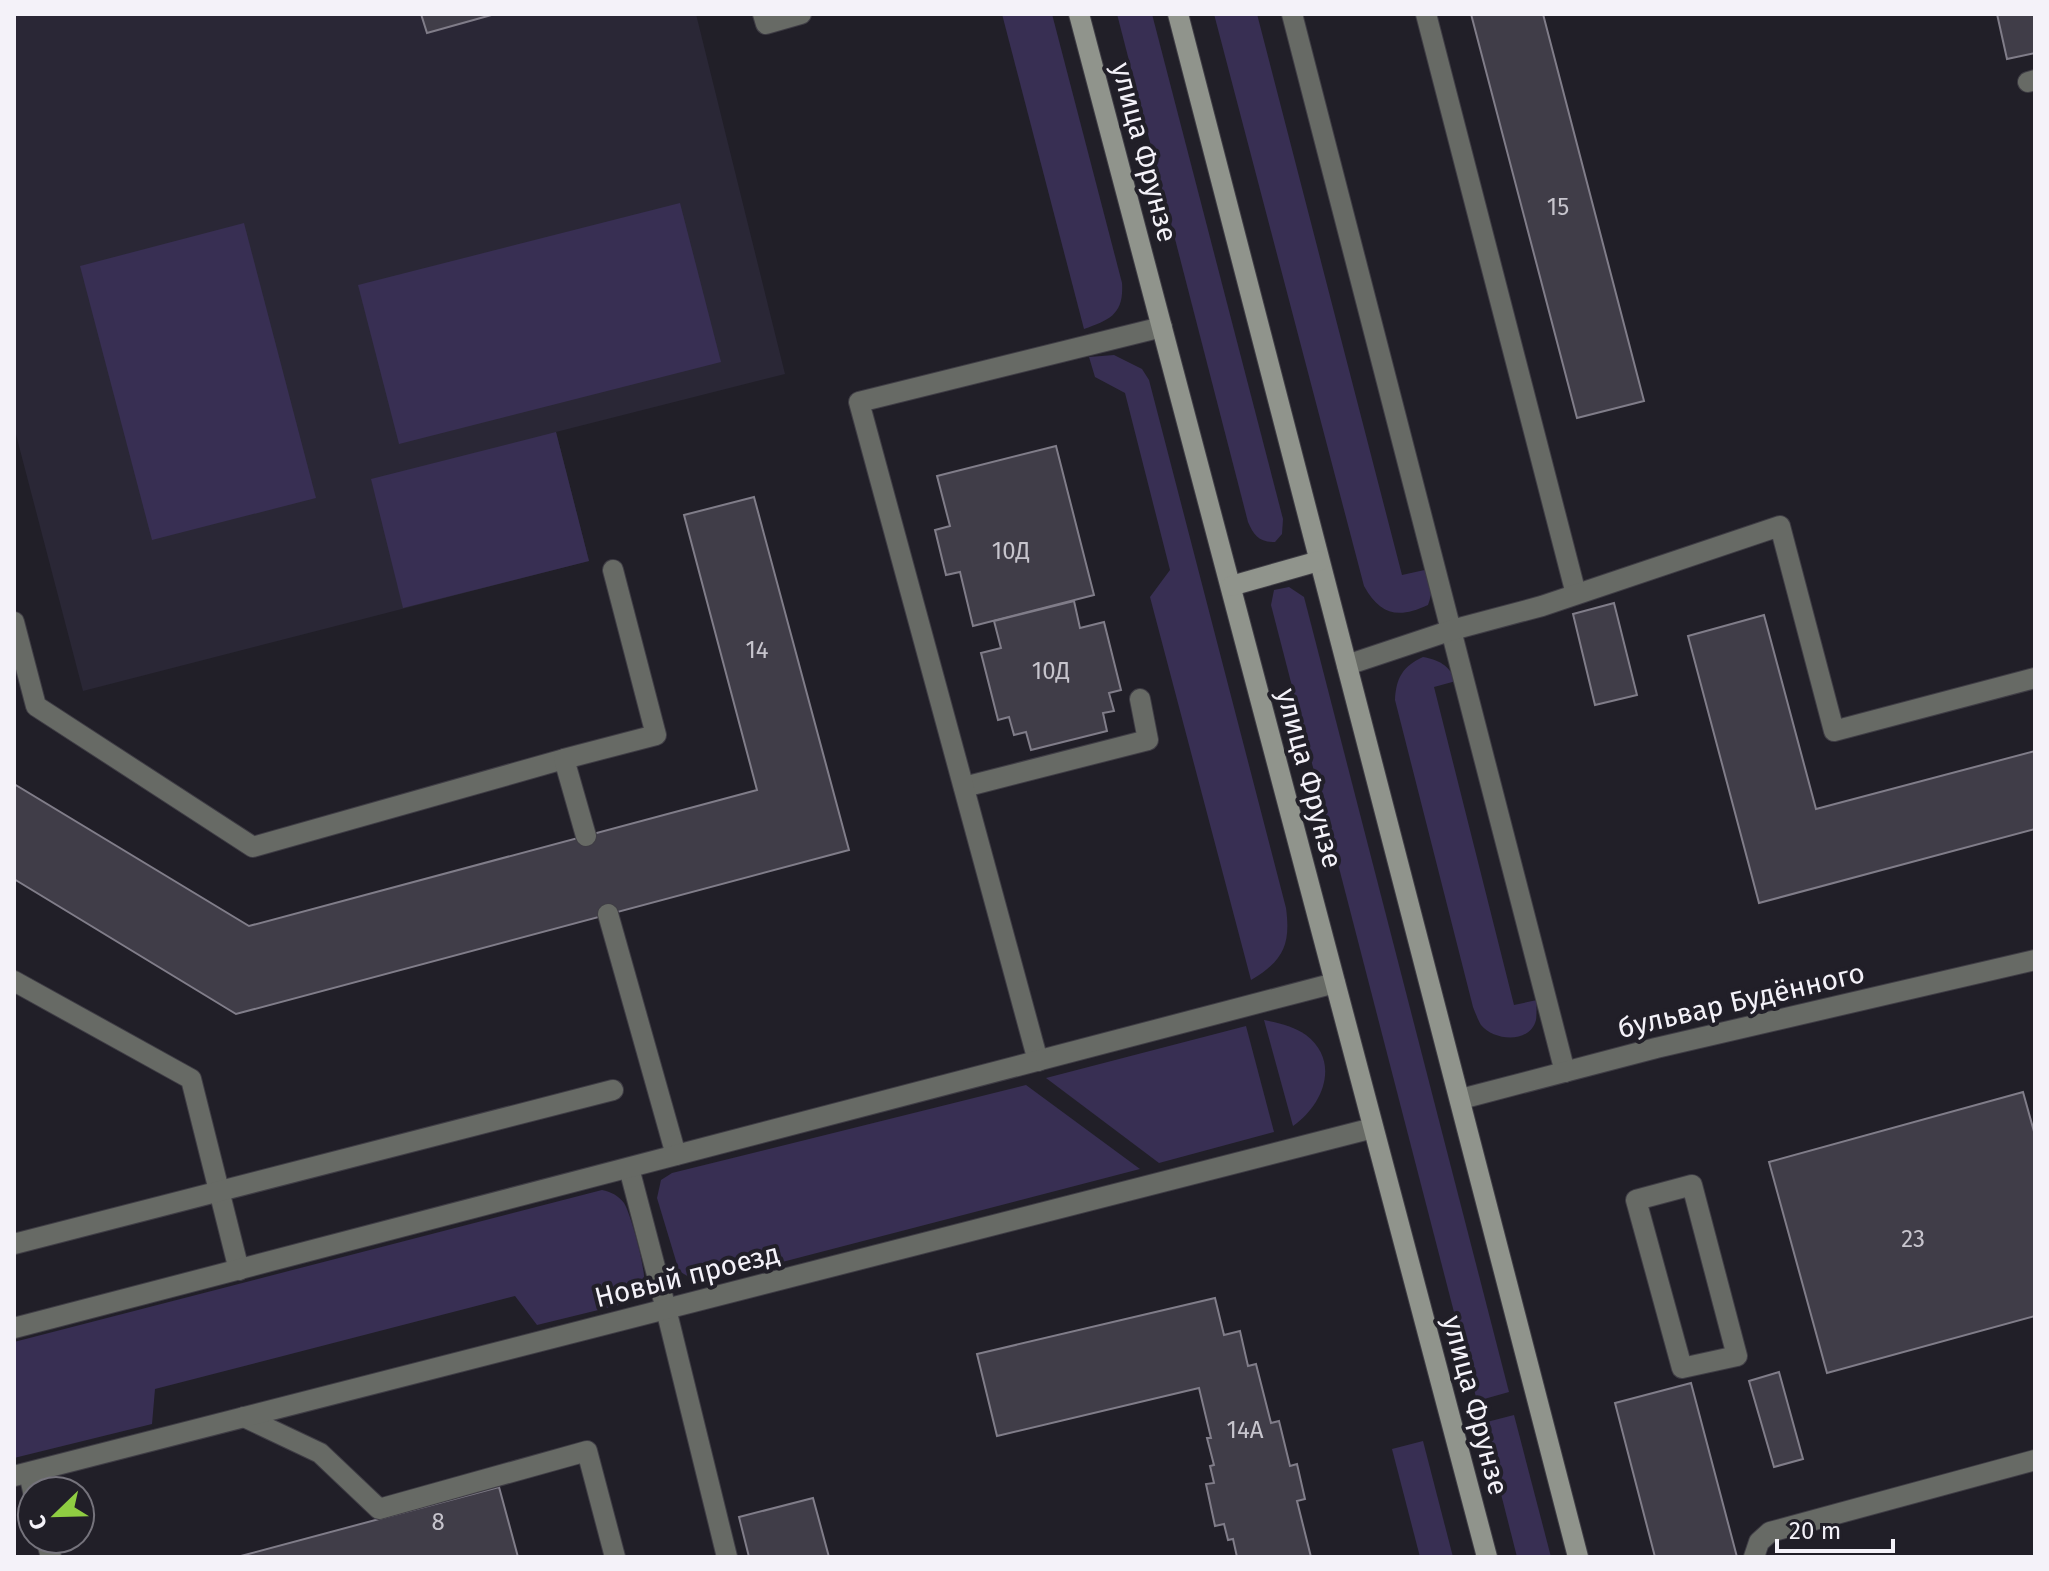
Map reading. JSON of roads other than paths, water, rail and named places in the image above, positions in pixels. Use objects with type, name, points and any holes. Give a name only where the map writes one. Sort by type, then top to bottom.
[{"type":"main road","name":"улица Фрунзе","points":[[1079,14],[1487,1557]]},
{"type":"main road","points":[[1178,14],[1578,1557]]},
{"type":"main road","points":[[1231,586],[1319,561]]},
{"type":"street","points":[[763,14],[766,24],[801,14]]},
{"type":"street","points":[[1292,14],[1565,1072]]},
{"type":"street","points":[[1426,14],[1576,594]]},
{"type":"street","points":[[1038,1061],[859,402],[1162,327]]},
{"type":"street","points":[[1347,665],[1780,526],[1834,731],[2035,678]]},
{"type":"street","points":[[14,622],[36,706],[253,847],[656,735],[613,570]]},
{"type":"street","points":[[964,787],[1148,740],[1140,699]]},
{"type":"street","points":[[564,759],[586,836]]},
{"type":"street","points":[[608,914],[676,1155]]},
{"type":"street","name":"бульвар Будённого","points":[[1461,1099],[1656,1048],[2035,960]]},
{"type":"street","points":[[14,981],[191,1079],[239,1270]]},
{"type":"street","points":[[14,1328],[1335,983]]},
{"type":"street","points":[[14,1244],[613,1090]]},
{"type":"street","name":"Новый проезд","points":[[42,1475],[244,1417],[1373,1128]]},
{"type":"street","points":[[629,1168],[727,1557]]},
{"type":"street","points":[[1692,1185],[1737,1356],[1682,1368],[1636,1200],[1692,1185]]},
{"type":"street","points":[[244,1417],[320,1453],[379,1509],[587,1451],[615,1557]]},
{"type":"street","points":[[1754,1557],[1759,1542],[1770,1532],[2035,1460]]}]
